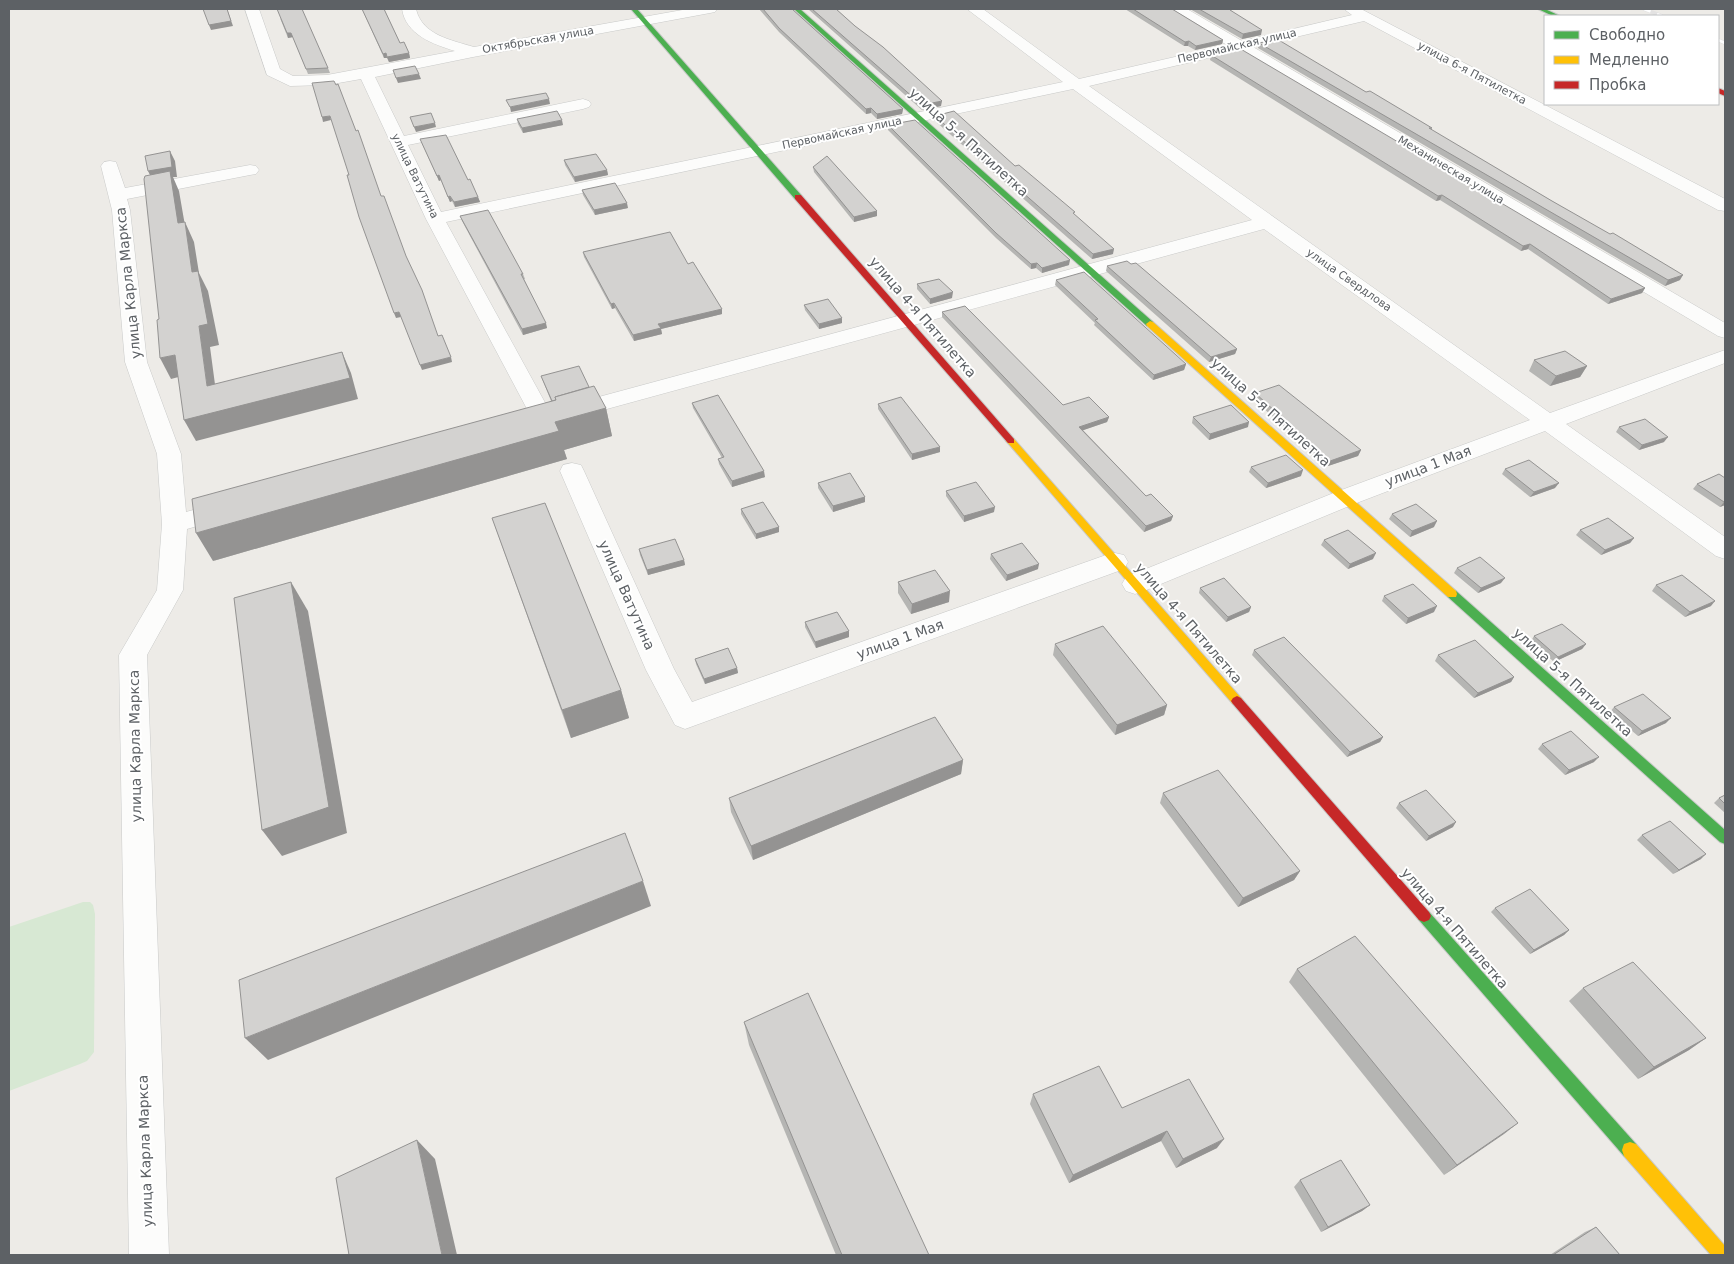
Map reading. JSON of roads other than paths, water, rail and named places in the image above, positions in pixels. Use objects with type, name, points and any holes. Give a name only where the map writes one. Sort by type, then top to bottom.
[{"type":"street","points":[[252,9],[273,72],[290,81],[327,80],[366,74]]},
{"type":"street","points":[[409,9],[416,27],[428,35],[473,52]]},
{"type":"street","name":"улица 4-я Пятилетка","points":[[634,9],[1722,1255]]},
{"type":"street","name":"Октябрьская улица","points":[[366,74],[473,52],[710,9]]},
{"type":"street","name":"улица 5-я Пятилетка","points":[[797,9],[1725,838]]},
{"type":"street","name":"улица Свердлова","points":[[974,9],[1075,84],[1548,421],[1725,550]]},
{"type":"street","name":"Механическая улица","points":[[1177,9],[1725,332]]},
{"type":"street","points":[[1541,9],[1555,15]]},
{"type":"street","name":"Первомайская улица","points":[[436,218],[597,182],[1075,84],[1239,45],[1358,13]]},
{"type":"street","name":"улица 6-я Пятилетка","points":[[1358,13],[1725,206]]},
{"type":"street","name":"улица Ватутина","points":[[366,74],[534,422],[906,320]]},
{"type":"street","points":[[398,142],[582,104]]},
{"type":"street","name":"улица Карла Маркса","points":[[110,166],[121,210],[136,362],[169,454],[175,524],[170,590],[133,655],[149,1255]]},
{"type":"street","points":[[117,195],[250,170]]},
{"type":"street","points":[[906,320],[1088,268],[1267,222]]},
{"type":"street","name":"улица 1 Мая","points":[[1135,584],[1344,498],[1725,356]]},
{"type":"street","name":"улица Ватутина","points":[[572,470],[660,670],[685,717]]},
{"type":"street","points":[[175,524],[251,502]]},
{"type":"street","name":"улица 1 Мая","points":[[685,717],[1115,562]]},
{"type":"railway","points":[[1644,9],[1659,15]]},
{"type":"railway","points":[[1719,40],[1725,43]]}]
